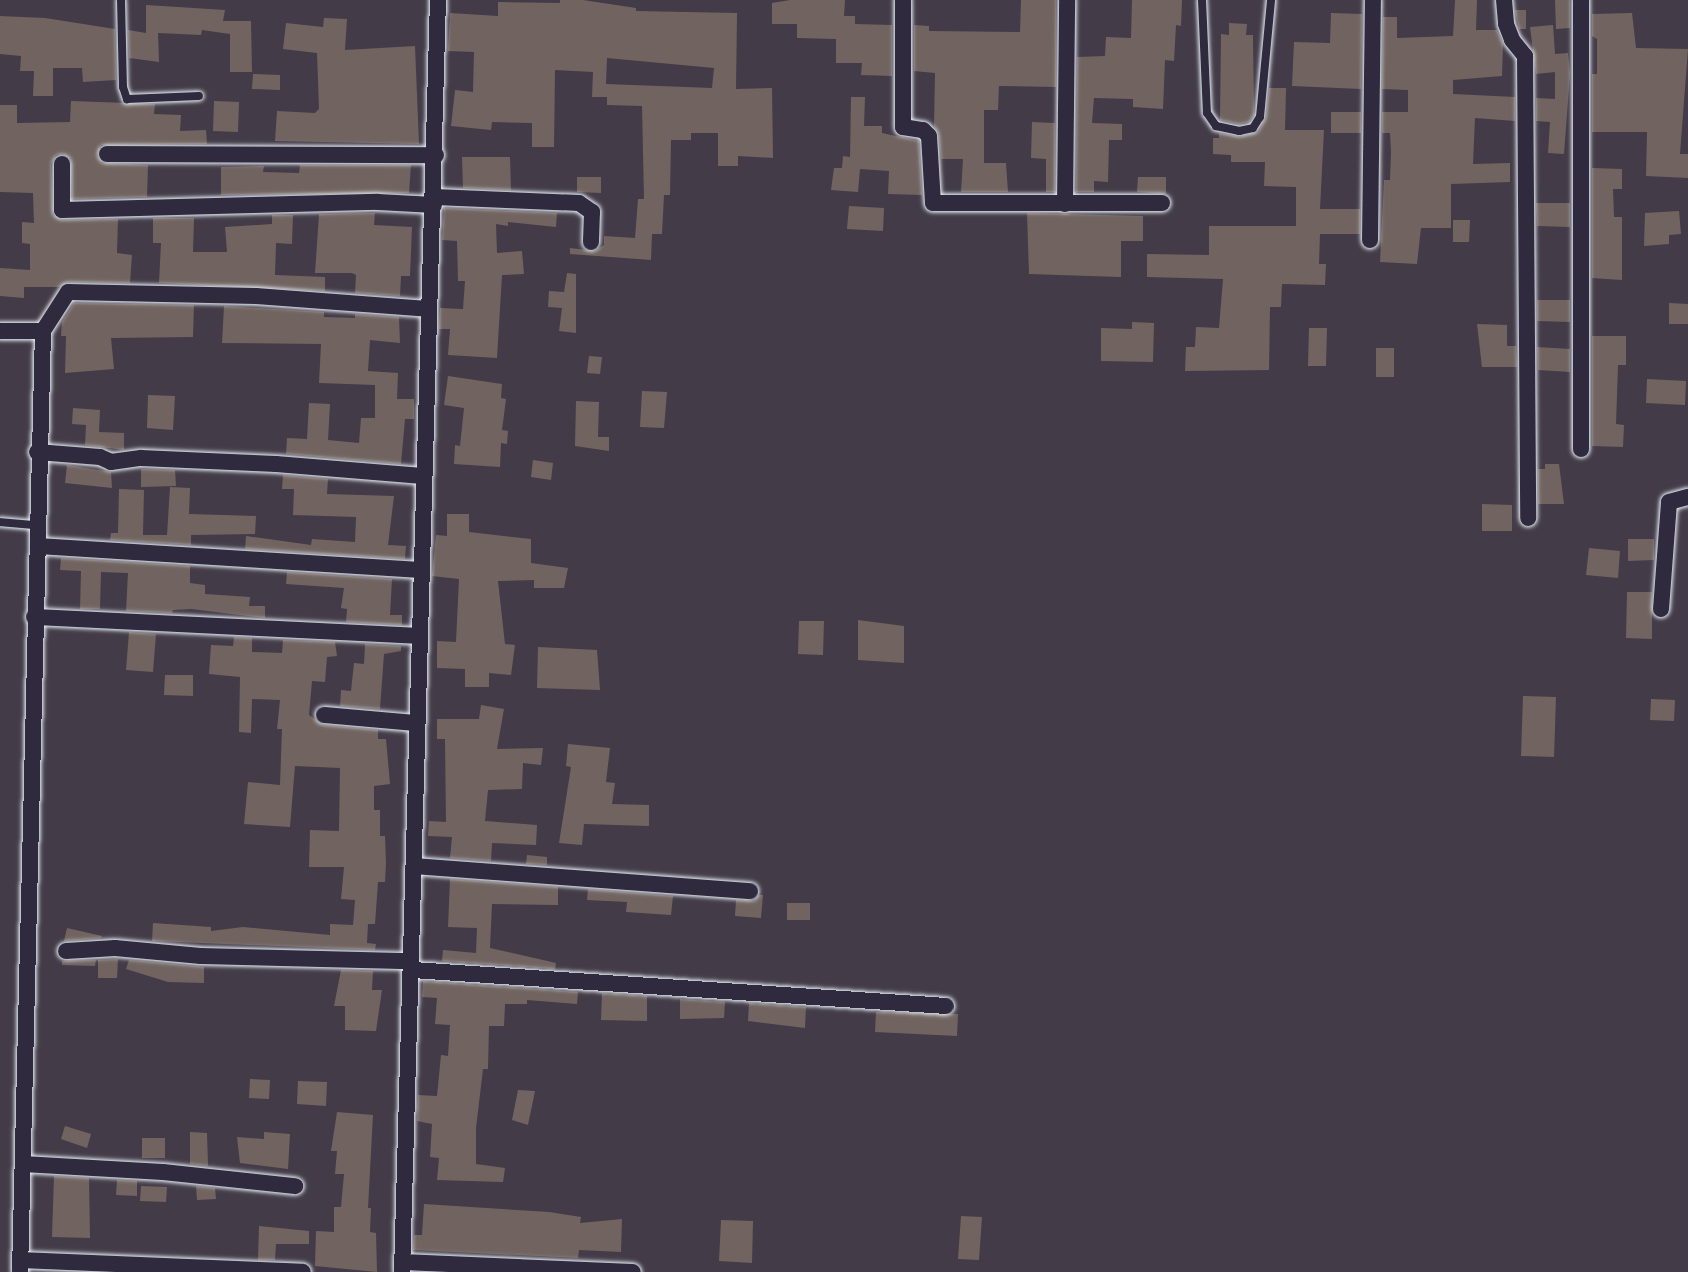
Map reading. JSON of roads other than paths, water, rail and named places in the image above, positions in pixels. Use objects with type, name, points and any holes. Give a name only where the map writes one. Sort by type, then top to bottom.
[{"type":"street","points":[[438,0],[436,155],[428,309],[420,570],[415,866],[402,1267],[633,1272]]},
{"type":"street","points":[[903,0],[903,127],[923,130],[929,136],[933,203],[1162,202]]},
{"type":"street","points":[[1065,204],[1067,0]]},
{"type":"street","points":[[1370,240],[1373,0]]},
{"type":"street","points":[[1503,0],[1506,24],[1525,56],[1528,518]]},
{"type":"street","points":[[1581,0],[1581,449]]},
{"type":"street","points":[[107,154],[436,155]]},
{"type":"street","points":[[62,164],[62,210],[275,203],[434,201],[579,203],[592,212],[591,242]]},
{"type":"street","points":[[303,1272],[20,1266],[34,617],[38,546],[37,452],[43,332],[68,292],[256,296],[428,309]]},
{"type":"street","points":[[0,332],[43,332]]},
{"type":"street","points":[[37,452],[100,457],[111,462],[141,458],[276,464],[423,476]]},
{"type":"street","points":[[1661,609],[1669,502],[1688,497]]},
{"type":"street","points":[[38,546],[420,570]]},
{"type":"street","points":[[34,617],[418,636]]},
{"type":"street","points":[[324,715],[416,723]]},
{"type":"street","points":[[415,866],[750,891]]},
{"type":"street","points":[[66,951],[115,948],[201,956],[412,966],[946,1006]]},
{"type":"street","points":[[22,1164],[163,1172],[295,1186]]},
{"type":"lane","points":[[122,0],[123,87],[127,99],[199,96]]},
{"type":"lane","points":[[1202,0],[1207,113],[1216,126],[1239,131],[1253,128],[1260,117],[1271,0]]},
{"type":"lane","points":[[0,522],[38,525]]}]
